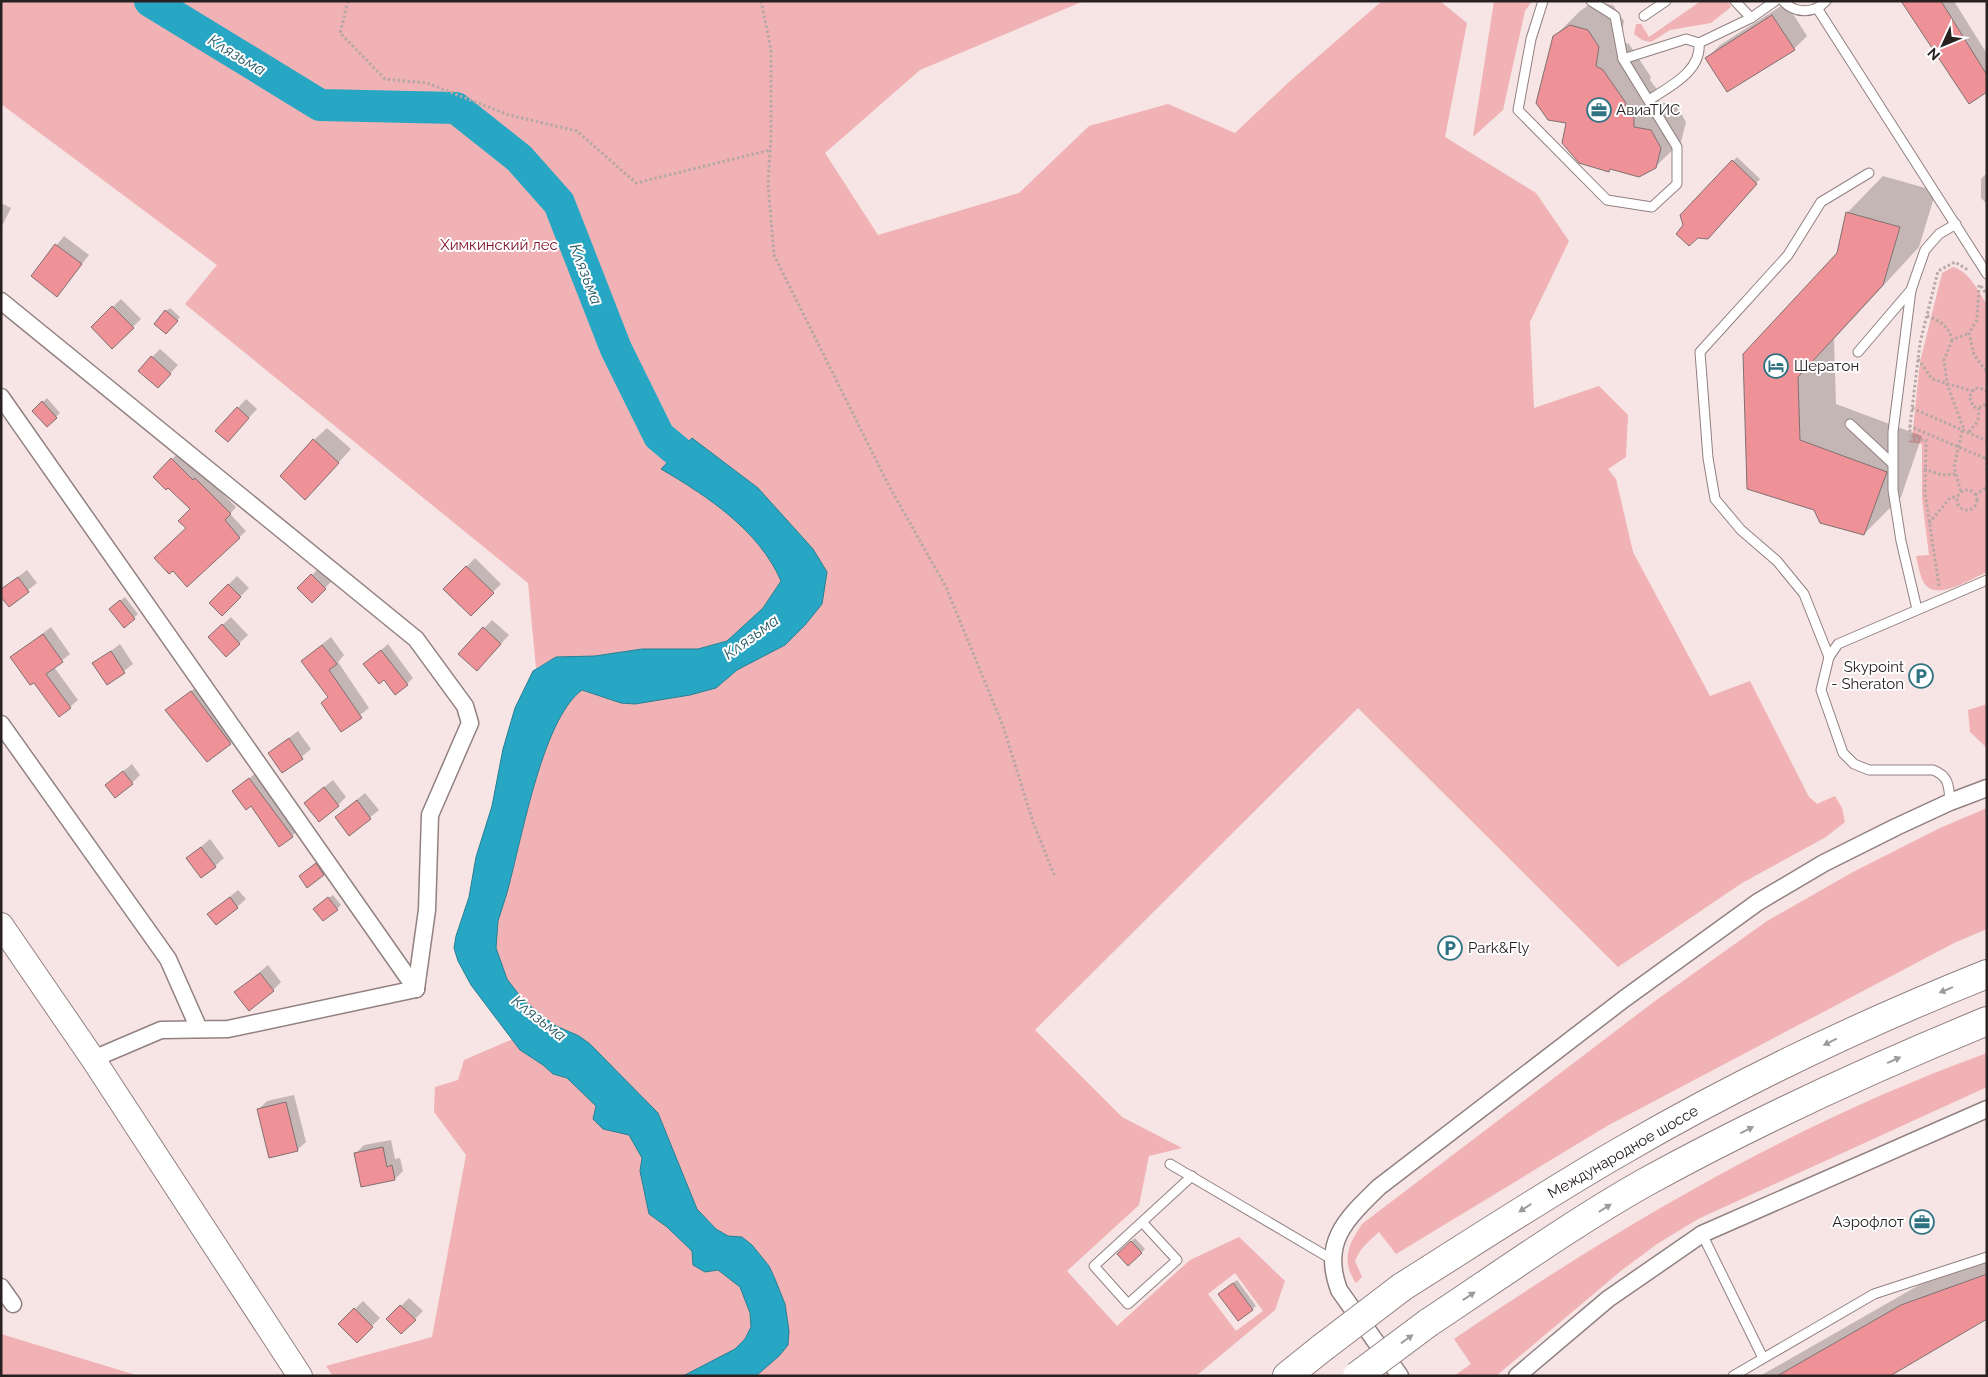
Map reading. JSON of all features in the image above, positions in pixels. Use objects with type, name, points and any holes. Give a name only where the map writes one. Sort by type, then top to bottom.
[{"type":"highway","name":"Международное шоссе","points":[[1287,1376],[1402,1287],[1537,1201],[1624,1149],[1797,1058],[1905,1006],[1987,974]]},
{"type":"highway","points":[[1357,1376],[1428,1323],[1557,1237],[1644,1184],[1816,1096],[1987,1021]]},
{"type":"street","points":[[1,301],[416,640],[465,706],[470,723],[430,815],[427,910],[416,989]]},
{"type":"street","points":[[1,397],[416,989]]},
{"type":"street","points":[[1,724],[168,959],[199,1029]]},
{"type":"street","points":[[1400,1376],[1339,1290],[1332,1260],[1335,1242],[1342,1226],[1379,1187],[1624,999],[1758,902],[1824,863],[1950,802],[1987,788]]},
{"type":"street","points":[[1,925],[93,1060],[300,1376]]},
{"type":"street","points":[[93,1060],[161,1030],[228,1029],[416,989]]},
{"type":"street","points":[[1517,1376],[1608,1299],[1702,1234],[1987,1109]]},
{"type":"street","points":[[1,1287],[14,1304]]},
{"type":"lane","points":[[1543,1],[1531,39],[1518,110],[1608,200],[1652,207],[1678,184],[1677,146],[1623,59],[1615,16],[1590,1]]},
{"type":"lane","points":[[1644,16],[1666,1]]},
{"type":"lane","points":[[1735,1],[1751,18]]},
{"type":"lane","points":[[1623,59],[1686,39],[1698,43],[1751,18],[1775,1]]},
{"type":"lane","points":[[1783,1],[1801,11],[1817,8],[1826,1]]},
{"type":"lane","points":[[1817,8],[1987,274]]},
{"type":"lane","points":[[1649,100],[1674,84],[1693,67],[1699,48],[1698,43]]},
{"type":"lane","points":[[1829,656],[1804,594],[1777,561],[1742,530],[1715,499],[1708,458],[1700,352],[1788,255],[1821,202],[1869,173]]},
{"type":"lane","points":[[1917,609],[1901,541],[1893,490],[1894,419],[1911,290],[1925,250],[1939,234],[1956,224]]},
{"type":"lane","points":[[1858,352],[1911,290]]},
{"type":"lane","points":[[1850,424],[1893,464]]},
{"type":"lane","points":[[1950,802],[1948,782],[1943,774],[1933,770],[1868,770],[1854,764],[1843,753],[1820,690],[1829,656],[1838,644],[1852,636],[1987,580]]},
{"type":"lane","points":[[1170,1164],[1332,1260]]},
{"type":"lane","points":[[1142,1222],[1176,1260],[1128,1304],[1094,1266],[1192,1176]]},
{"type":"lane","points":[[1702,1234],[1763,1358]]},
{"type":"lane","points":[[1733,1376],[1874,1294],[1987,1257]]},
{"type":"path","points":[[348,1],[340,33],[385,79],[427,83],[509,115],[577,131],[636,183],[770,150]]},
{"type":"path","points":[[761,1],[771,50],[771,136],[768,184],[774,255],[889,486],[946,587],[1003,726],[1033,822],[1055,877]]},
{"type":"path","points":[[1942,599],[1928,523],[1924,469],[1926,440],[1910,439],[1910,426],[1918,359],[1938,271],[1955,262],[1973,275]]},
{"type":"path","points":[[1976,280],[1987,295]]},
{"type":"path","points":[[1952,340],[1969,333],[1977,320],[1979,284]]},
{"type":"path","points":[[1927,316],[1942,322],[1950,332],[1952,340],[1944,360],[1947,382],[1962,421],[1963,430],[1954,467],[1960,506],[1966,510],[1976,504],[1976,495]]},
{"type":"path","points":[[1969,333],[1974,355],[1987,372]]},
{"type":"path","points":[[1918,359],[1928,375],[1972,391],[1979,388],[1986,392]]},
{"type":"path","points":[[1972,391],[1969,401],[1979,408]]},
{"type":"path","points":[[1896,402],[1987,440]]},
{"type":"path","points":[[1979,408],[1987,403]]},
{"type":"path","points":[[1969,433],[1978,421],[1979,408]]},
{"type":"path","points":[[1894,419],[1986,458],[1987,477]]},
{"type":"path","points":[[1924,469],[1942,475],[1955,474]]},
{"type":"path","points":[[1976,495],[1987,487]]},
{"type":"path","points":[[1928,523],[1950,498],[1968,490],[1976,495]]},
{"type":"green space","name":"Химкинский лес","points":[[1,1],[1084,1],[920,70],[825,153],[878,235],[1019,193],[1089,126],[1168,104],[1235,133],[1290,81],[1382,1],[1440,1],[1467,23],[1445,137],[1536,193],[1569,241],[1530,322],[1534,408],[1599,386],[1628,415],[1626,457],[1608,469],[1616,479],[1633,552],[1710,696],[1750,681],[1809,797],[1817,804],[1835,796],[1842,808],[1845,822],[1826,837],[1742,883],[1618,967],[1358,708],[1035,1030],[1122,1117],[1182,1148],[1149,1156],[1139,1205],[1067,1271],[1117,1326],[1190,1260],[1239,1237],[1285,1281],[1275,1310],[1196,1376],[756,1376],[779,1356],[785,1304],[769,1266],[752,1245],[742,1237],[728,1236],[716,1229],[697,1209],[658,1113],[579,1036],[554,1025],[523,1000],[507,979],[496,948],[498,921],[536,776],[553,730],[565,706],[582,690],[608,699],[635,704],[703,692],[716,688],[737,670],[785,645],[804,539],[758,488],[692,438],[662,469],[720,508],[746,531],[769,557],[781,581],[763,608],[727,641],[698,649],[642,649],[595,656],[556,657],[536,668],[528,583],[185,304],[217,265],[1,104]],"holes":[[[1235,1273],[1263,1311],[1236,1331],[1208,1294]]]},
{"type":"green space","points":[[1494,1],[1532,1],[1525,11],[1503,110],[1473,137]]},
{"type":"green space","points":[[1701,1],[1728,1],[1731,7],[1711,23],[1670,30],[1651,42],[1642,40],[1634,34],[1636,24],[1641,24],[1649,37]]},
{"type":"green space","points":[[1953,267],[1969,277],[1987,304],[1987,572],[1952,588],[1934,590],[1927,586],[1922,579],[1916,556],[1929,555],[1922,499],[1922,444],[1908,442],[1912,439],[1920,362],[1942,273]]},
{"type":"green space","points":[[1987,704],[1987,748],[1970,732],[1968,710]]},
{"type":"green space","points":[[1987,808],[1987,929],[1954,943],[1607,1126],[1396,1254],[1379,1232],[1365,1245],[1357,1256],[1355,1261],[1362,1277],[1356,1283],[1351,1275],[1348,1253],[1353,1239],[1362,1224],[1655,1001],[1767,921],[1853,872],[1940,828]]},
{"type":"green space","points":[[513,1039],[520,1050],[553,1074],[567,1078],[577,1086],[596,1106],[602,1129],[629,1134],[642,1158],[640,1171],[649,1214],[667,1227],[692,1251],[705,1272],[718,1270],[740,1287],[750,1313],[751,1327],[745,1339],[735,1349],[683,1376],[333,1376],[326,1366],[432,1337],[466,1155],[434,1112],[435,1087],[458,1080],[464,1060]]},
{"type":"green space","points":[[1987,1053],[1987,1087],[1698,1219],[1657,1244],[1622,1270],[1496,1376],[1454,1376],[1471,1364],[1454,1339],[1581,1256],[1712,1179],[1778,1144],[1916,1080]]},
{"type":"green space","points":[[1,1334],[139,1376],[1,1376]]},
{"type":"water","points":[[692,438],[758,488],[813,549],[827,572],[822,604],[785,645],[737,670],[716,688],[690,695],[635,704],[621,703],[582,690],[568,705],[555,728],[534,785],[498,921],[496,948],[507,979],[523,1000],[554,1025],[579,1036],[590,1044],[658,1113],[697,1209],[716,1229],[728,1236],[742,1237],[752,1245],[769,1266],[785,1304],[789,1331],[788,1345],[779,1356],[756,1376],[683,1376],[735,1349],[745,1339],[751,1327],[750,1313],[740,1287],[718,1270],[705,1272],[693,1265],[692,1251],[667,1227],[649,1214],[640,1171],[642,1158],[629,1135],[603,1129],[593,1119],[596,1106],[567,1078],[553,1074],[520,1050],[471,985],[458,961],[454,948],[469,897],[476,857],[492,806],[503,749],[515,708],[533,671],[556,657],[595,656],[642,649],[698,649],[727,641],[763,608],[781,581],[759,546],[730,516],[696,491],[661,469]]},
{"type":"building","points":[[1901,1],[1941,1],[1987,75],[1987,92],[1969,104]]},
{"type":"building","points":[[1772,15],[1795,50],[1727,92],[1705,58]]},
{"type":"building","points":[[1570,25],[1588,30],[1599,47],[1596,66],[1603,70],[1626,103],[1625,106],[1634,118],[1634,127],[1651,130],[1661,148],[1656,168],[1639,177],[1610,169],[1609,172],[1579,163],[1562,143],[1566,123],[1548,120],[1536,103],[1553,36]]},
{"type":"building","points":[[1732,160],[1757,184],[1708,239],[1698,238],[1689,246],[1676,234],[1683,225],[1680,215]]},
{"type":"building","name":"Шератон","points":[[1846,212],[1900,227],[1883,285],[1798,377],[1800,440],[1887,472],[1864,535],[1820,523],[1814,510],[1747,489],[1743,354],[1837,253]]},
{"type":"building","points":[[55,244],[82,264],[57,297],[31,276]]},
{"type":"building","points":[[112,306],[134,328],[112,349],[91,327]]},
{"type":"building","points":[[165,310],[178,321],[166,334],[154,324]]},
{"type":"building","points":[[151,356],[171,374],[158,388],[138,371]]},
{"type":"building","points":[[42,401],[57,418],[47,427],[32,411]]},
{"type":"building","points":[[237,407],[249,418],[228,442],[215,431]]},
{"type":"building","points":[[313,439],[339,463],[305,500],[280,476]]},
{"type":"building","points":[[171,458],[193,480],[195,478],[231,514],[225,520],[240,538],[187,587],[173,571],[169,574],[154,558],[186,528],[178,521],[190,509],[153,477]]},
{"type":"building","points":[[466,566],[494,593],[471,616],[443,589]]},
{"type":"building","points":[[311,574],[326,589],[312,603],[297,588]]},
{"type":"building","points":[[18,577],[29,592],[9,607],[1,597],[1,589]]},
{"type":"building","points":[[228,584],[241,597],[222,616],[209,603]]},
{"type":"building","points":[[120,600],[135,619],[124,628],[109,609]]},
{"type":"building","points":[[222,624],[240,644],[226,657],[208,637]]},
{"type":"building","points":[[483,627],[501,644],[477,671],[458,654]]},
{"type":"building","points":[[43,634],[63,662],[46,674],[71,708],[59,717],[34,683],[30,685],[10,657]]},
{"type":"building","points":[[322,645],[337,664],[329,670],[362,718],[341,732],[321,703],[328,697],[301,661]]},
{"type":"building","points":[[381,650],[408,685],[395,695],[384,680],[379,684],[363,664]]},
{"type":"building","points":[[111,651],[125,673],[107,685],[92,663]]},
{"type":"building","points":[[191,691],[231,744],[207,762],[165,710]]},
{"type":"building","points":[[289,738],[303,759],[282,773],[268,753]]},
{"type":"building","points":[[123,771],[133,784],[115,798],[105,785]]},
{"type":"building","points":[[249,778],[293,837],[279,847],[251,806],[246,810],[232,791]]},
{"type":"building","points":[[324,787],[339,806],[319,822],[304,803]]},
{"type":"building","points":[[357,800],[371,819],[349,836],[335,817]]},
{"type":"building","points":[[201,847],[216,867],[201,878],[186,858]]},
{"type":"building","points":[[316,863],[324,875],[307,888],[299,876]]},
{"type":"building","points":[[230,897],[238,908],[216,925],[207,914]]},
{"type":"building","points":[[328,897],[338,910],[323,921],[313,909]]},
{"type":"building","points":[[260,973],[274,991],[249,1011],[234,992]]},
{"type":"building","points":[[286,1102],[298,1151],[269,1158],[257,1109]]},
{"type":"building","points":[[383,1147],[387,1167],[392,1165],[395,1180],[361,1187],[354,1153]]},
{"type":"building","points":[[1131,1241],[1142,1253],[1128,1266],[1117,1254]]},
{"type":"building","points":[[1987,1274],[1987,1319],[1890,1376],[1777,1376],[1901,1305]]},
{"type":"building","points":[[1233,1283],[1253,1310],[1238,1321],[1218,1294]]},
{"type":"building","points":[[400,1305],[416,1320],[401,1334],[386,1319]]},
{"type":"building","points":[[354,1308],[373,1327],[357,1343],[338,1324]]},
{"type":"waterway","name":"Клязьма","points":[[150,1],[320,105],[456,108],[519,158],[559,203],[616,349],[659,436],[713,481]]},
{"type":"place","name":"АвиаТИС","points":[[1599,110]]},
{"type":"place","name":"Шератон","points":[[1776,366]]},
{"type":"place","name":"Skypoint - Sheraton","points":[[1921,676]]},
{"type":"place","name":"Park&Fly","points":[[1450,948]]},
{"type":"place","name":"Аэрофлот","points":[[1922,1222]]}]
